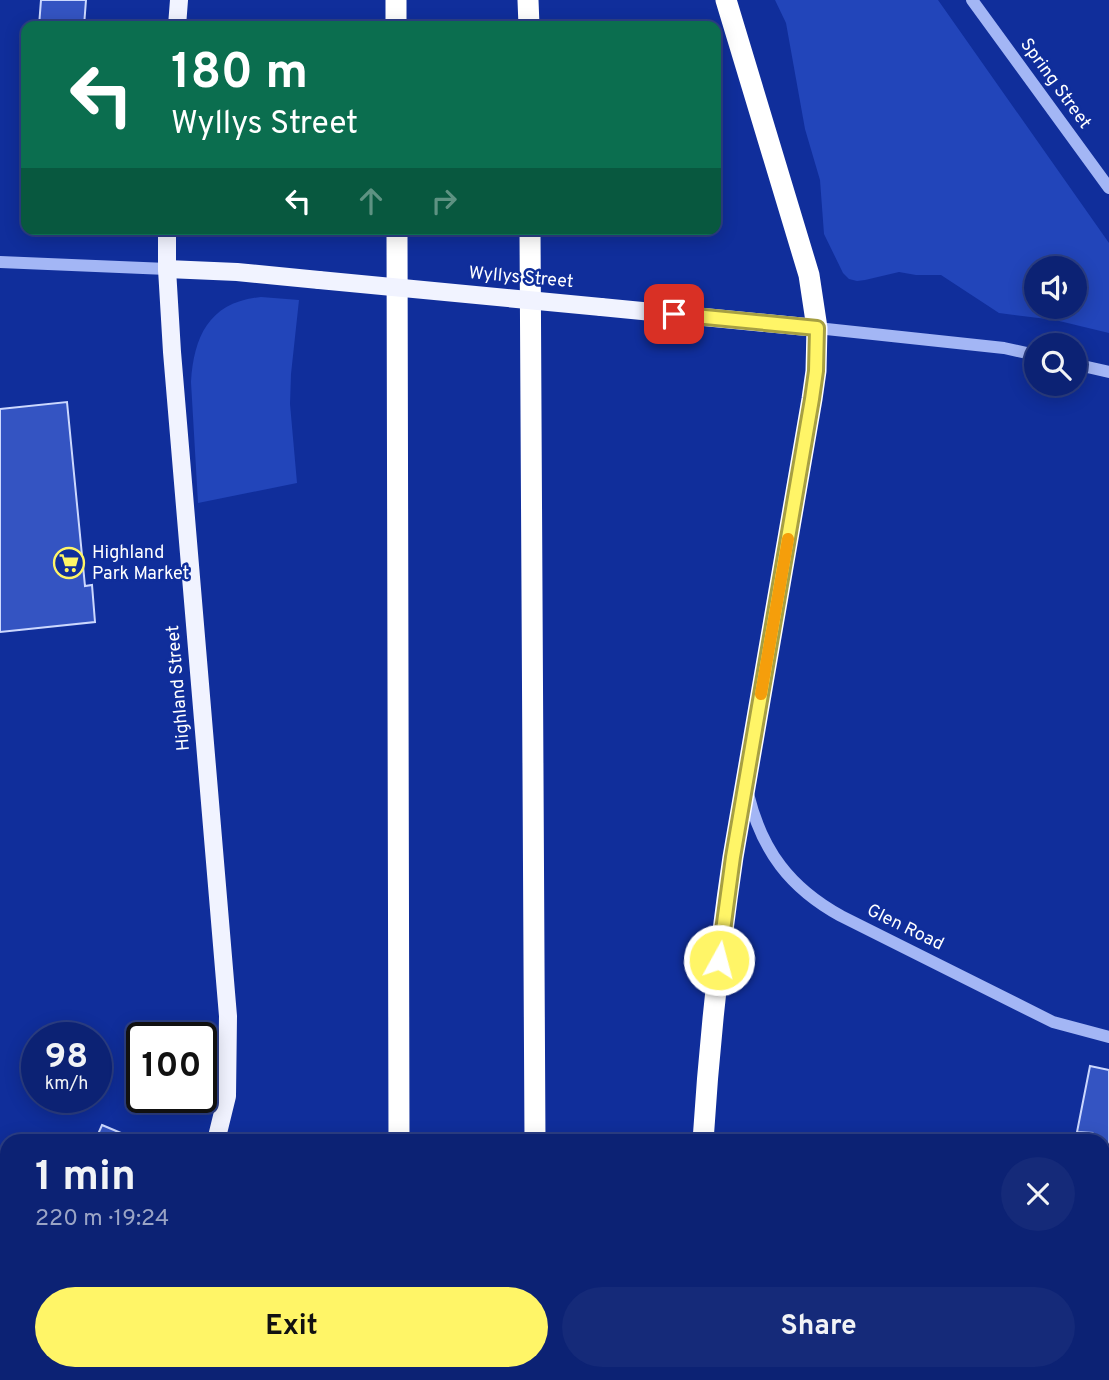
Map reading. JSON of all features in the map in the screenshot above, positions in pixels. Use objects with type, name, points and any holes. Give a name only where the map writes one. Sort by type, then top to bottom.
[{"type":"highway","points":[[396,0],[396,21]]},
{"type":"highway","points":[[528,0],[529,21]]},
{"type":"highway","points":[[703,1134],[712,1014],[722,933],[812,399],[817,328],[802,247],[726,0]]},
{"type":"highway","points":[[397,235],[399,1134]]},
{"type":"highway","points":[[530,235],[535,1134]]},
{"type":"main road","points":[[177,21],[179,0]]},
{"type":"main road","name":"Highland Street","points":[[167,235],[173,366],[228,1016],[227,1096],[218,1134]]},
{"type":"main road","name":"Wyllys Street","points":[[167,269],[237,272],[817,328]]},
{"type":"street","name":"Spring Street","points":[[972,0],[1109,188]]},
{"type":"street","name":"Wyllys Street","points":[[0,262],[167,269]]},
{"type":"street","name":"Wyllys Street","points":[[817,328],[1024,352]]},
{"type":"street","points":[[1087,367],[1109,372]]},
{"type":"street","name":"Glen Road","points":[[746,783],[765,842],[786,874],[807,895],[841,916],[1053,1022],[1109,1038]]},
{"type":"shaded area","points":[[775,0],[938,0],[1109,243],[1109,333],[1047,319],[1087,319],[1087,256],[1024,256],[1024,316],[999,313],[941,275],[899,272],[865,280],[849,279],[843,273],[824,234],[820,180],[805,129],[786,23]]},
{"type":"shaded area","points":[[261,297],[299,300],[290,404],[297,483],[198,503],[191,382],[196,350],[208,324],[217,314],[243,300]]},
{"type":"building","points":[[41,0],[86,0],[84,21],[39,21]]},
{"type":"building","points":[[67,402],[85,586],[92,585],[95,622],[0,632],[0,409]]},
{"type":"building","points":[[1090,1066],[1109,1070],[1109,1134],[1077,1132]]},
{"type":"building","points":[[102,1125],[123,1134],[98,1134]]},
{"type":"slow traffic","points":[[761,694],[788,539]]},
{"type":"place","name":"Highland Park Market","points":[[69,563]]},
{"type":"route","points":[[674,314],[817,328],[812,399],[733,857],[719,960]]}]
